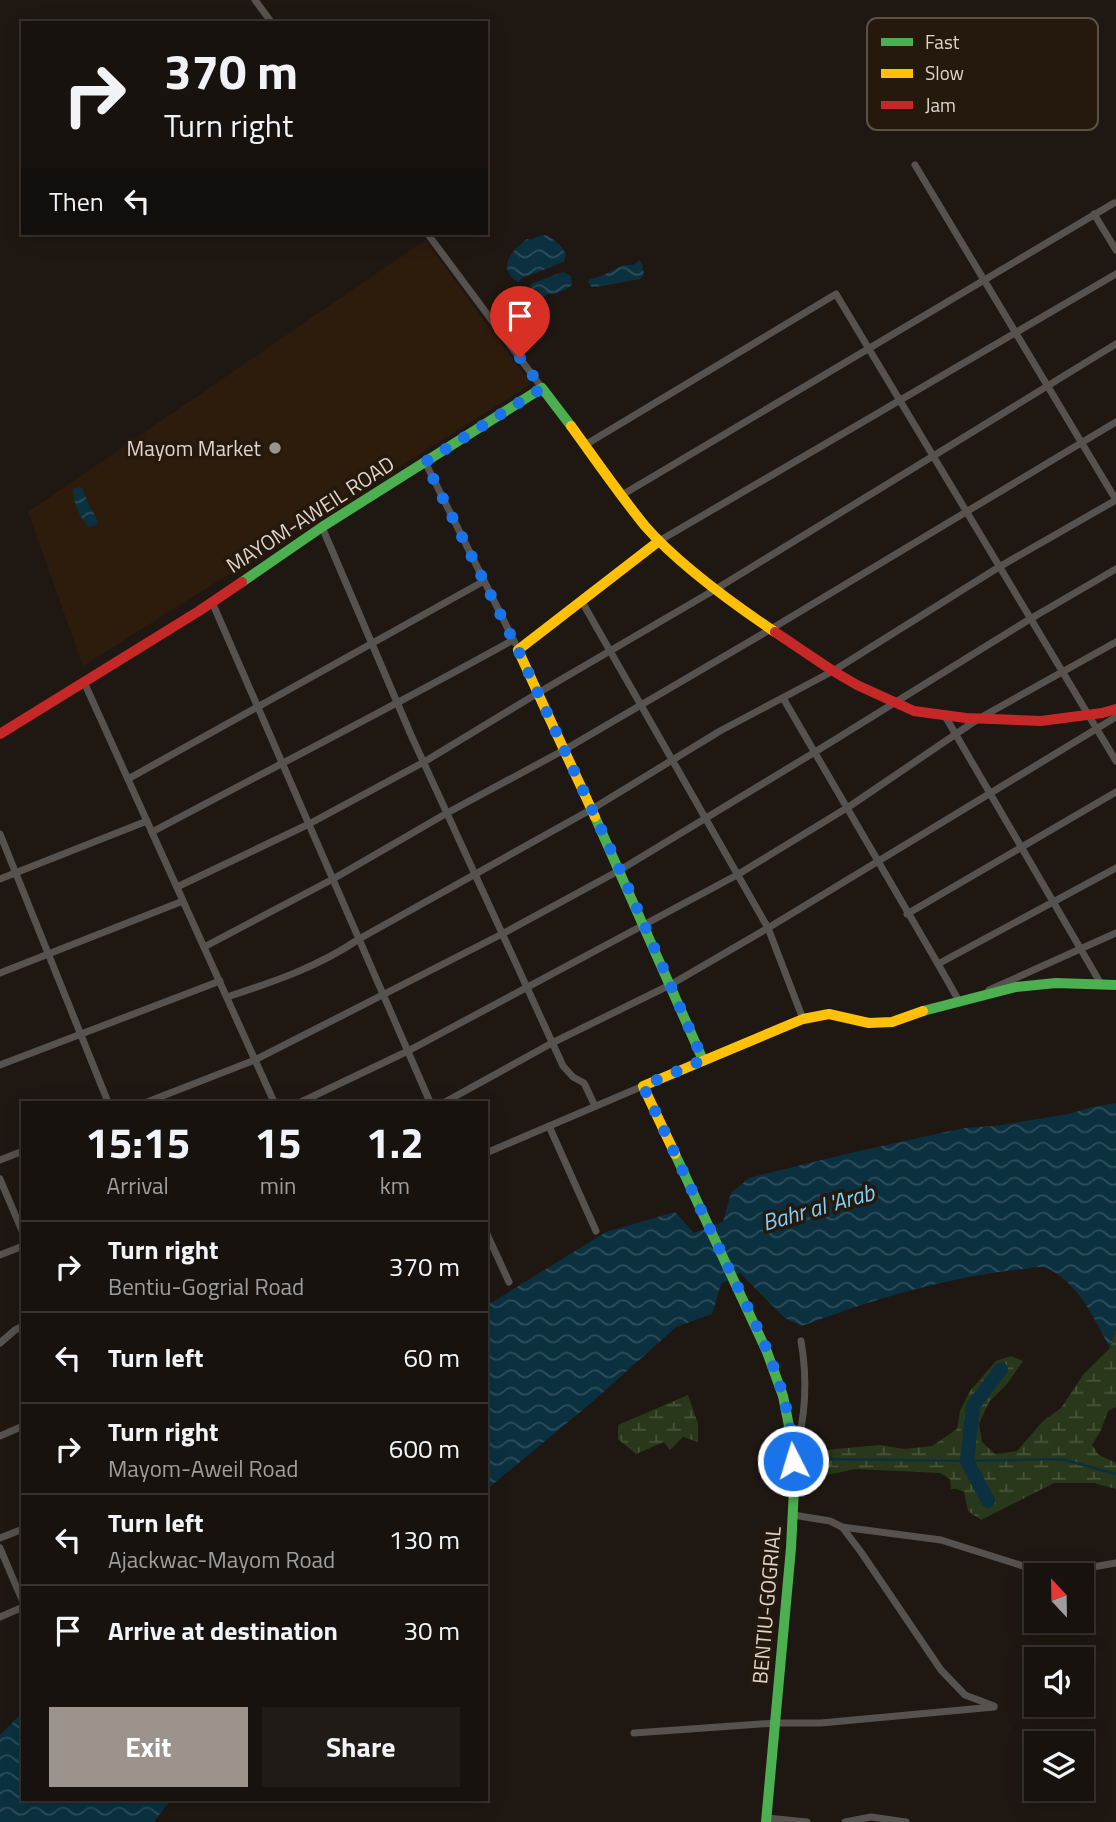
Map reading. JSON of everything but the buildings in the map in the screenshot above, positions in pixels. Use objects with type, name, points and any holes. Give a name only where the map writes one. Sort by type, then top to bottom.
[{"type":"main road","points":[[542,388],[659,541],[716,589],[833,671],[914,712],[978,719],[1041,721],[1116,709]]},
{"type":"main road","name":"MAYOM-AWEIL ROAD","points":[[0,734],[212,602],[322,527],[542,388]]},
{"type":"main road","points":[[659,541],[516,645],[620,870],[703,1060]]},
{"type":"main road","points":[[643,1086],[803,1018],[829,1014],[869,1023],[892,1022],[932,1008],[1016,987],[1056,983],[1116,985]]},
{"type":"main road","name":"BENTIU-GOGRIAL","points":[[643,1086],[766,1352],[783,1396],[789,1423],[793,1461],[793,1515],[767,1820]]},
{"type":"street","points":[[255,0],[271,21]]},
{"type":"street","points":[[227,997],[282,979],[343,950],[592,809],[720,731],[833,671],[999,567],[1116,500],[915,165]]},
{"type":"street","points":[[622,495],[1114,203]]},
{"type":"street","points":[[1094,214],[1116,250]]},
{"type":"street","points":[[428,235],[542,388]]},
{"type":"street","points":[[659,541],[1116,274]]},
{"type":"street","points":[[584,445],[836,294],[1116,761]]},
{"type":"street","points":[[177,887],[309,824],[424,762],[716,589],[1116,344]]},
{"type":"street","points":[[204,947],[333,879],[564,750],[1116,422]]},
{"type":"street","points":[[152,832],[516,645],[425,462]]},
{"type":"street","points":[[322,527],[398,704],[552,1043],[563,1066],[573,1077],[584,1083],[595,1106]]},
{"type":"street","points":[[150,1101],[255,1060],[502,934],[620,870],[1116,569]]},
{"type":"street","points":[[128,779],[484,581]]},
{"type":"street","points":[[581,600],[768,928],[803,1018]]},
{"type":"street","points":[[212,602],[430,1101]]},
{"type":"street","points":[[304,1101],[408,1052],[737,874],[847,808],[978,719],[1116,642]]},
{"type":"street","points":[[84,682],[274,1101]]},
{"type":"street","points":[[783,698],[959,1001]]},
{"type":"street","points":[[945,716],[1101,985]]},
{"type":"street","points":[[446,1101],[552,1043],[670,985],[1116,717]]},
{"type":"street","points":[[908,914],[1116,792]]},
{"type":"street","points":[[0,879],[147,821]]},
{"type":"street","points":[[0,834],[108,1101]]},
{"type":"street","points":[[938,964],[1116,868]]},
{"type":"street","points":[[0,972],[183,901]]},
{"type":"street","points":[[976,996],[1116,933]]},
{"type":"street","points":[[0,1065],[220,981]]},
{"type":"street","points":[[488,1152],[643,1086]]},
{"type":"street","points":[[549,1126],[596,1231]]},
{"type":"street","points":[[0,1160],[21,1152]]},
{"type":"street","points":[[0,1180],[21,1228]]},
{"type":"street","points":[[488,1236],[509,1282]]},
{"type":"street","points":[[0,1255],[21,1246]]},
{"type":"street","points":[[0,1343],[21,1327]]},
{"type":"street","points":[[793,1461],[803,1429],[805,1405],[806,1380],[801,1341]]},
{"type":"street","points":[[0,1436],[21,1427]]},
{"type":"street","points":[[793,1515],[830,1521],[842,1527],[941,1540],[1039,1571],[1069,1571],[1116,1563]]},
{"type":"street","points":[[634,1732],[775,1723],[821,1723],[994,1707],[965,1695],[941,1670],[862,1552],[842,1527]]},
{"type":"street","points":[[0,1538],[21,1530]]},
{"type":"street","points":[[0,1548],[21,1599]]},
{"type":"street","points":[[0,1617],[21,1605]]},
{"type":"street","points":[[845,1822],[871,1817],[905,1822]]},
{"type":"street","points":[[767,1820],[807,1822]]},
{"type":"shaded area","name":"Mayom Market","points":[[425,240],[531,384],[83,666],[28,512]]},
{"type":"green space","points":[[1116,1328],[1116,1407],[1108,1411],[1092,1445],[1099,1455],[1116,1463],[1116,1489],[1094,1483],[1054,1483],[981,1520],[968,1511],[964,1492],[951,1489],[950,1479],[940,1473],[855,1469],[809,1479],[813,1451],[880,1445],[904,1449],[932,1446],[957,1429],[960,1411],[970,1391],[996,1361],[1011,1356],[1023,1361],[1007,1384],[989,1402],[979,1424],[982,1442],[995,1454],[1017,1451],[1043,1421],[1061,1408],[1083,1375],[1110,1348]]},
{"type":"green space","points":[[688,1395],[698,1424],[698,1442],[683,1437],[670,1450],[664,1442],[636,1454],[618,1439],[618,1425]]},
{"type":"water","points":[[545,235],[560,245],[566,254],[564,262],[518,282],[508,270],[507,265],[512,253],[527,239]]},
{"type":"water","points":[[640,260],[644,274],[640,279],[592,287],[588,282],[623,265],[633,265]]},
{"type":"water","points":[[563,272],[571,276],[572,285],[560,292],[547,294],[533,306],[529,295],[531,284]]},
{"type":"water","points":[[81,487],[97,525],[89,527],[77,509],[73,489]]},
{"type":"water","name":"Bahr al 'Arab","points":[[1116,1103],[1116,1328],[1110,1348],[1078,1293],[1060,1276],[1043,1267],[939,1283],[883,1298],[802,1326],[785,1318],[740,1273],[721,1284],[712,1314],[676,1327],[591,1403],[488,1488],[488,1305],[606,1232],[675,1212],[694,1233],[723,1222],[731,1193],[749,1178],[964,1128],[995,1126],[1069,1114]]},
{"type":"water","points":[[21,1714],[21,1801],[170,1801],[154,1822],[0,1822],[0,1735]]},
{"type":"waterway","points":[[988,1501],[967,1461],[973,1406],[1001,1369]]},
{"type":"waterway","points":[[824,1459],[1061,1459],[1116,1474]]},
{"type":"traffic: fast","points":[[242,582],[322,527],[542,388],[571,426]]},
{"type":"traffic: fast","points":[[595,817],[703,1060]]},
{"type":"traffic: fast","points":[[923,1011],[1016,987],[1056,983],[1116,985]]},
{"type":"traffic: fast","points":[[675,1154],[767,1352],[783,1396],[791,1436],[794,1489],[791,1548],[766,1822]]},
{"type":"traffic: slow","points":[[571,426],[626,502],[659,541],[707,583],[775,632]]},
{"type":"traffic: slow","points":[[595,817],[518,650],[659,541]]},
{"type":"traffic: slow","points":[[675,1154],[643,1086],[803,1019],[829,1014],[869,1023],[892,1022],[923,1011]]},
{"type":"traffic: jam","points":[[0,734],[242,582]]},
{"type":"traffic: jam","points":[[775,632],[857,685],[914,711],[966,718],[1041,721],[1116,709]]},
{"type":"place","name":"Mayom Market","points":[[275,448]]},
{"type":"route","points":[[520,358],[542,388],[425,462],[518,650],[626,883],[703,1060],[643,1086],[746,1304],[770,1361],[783,1396],[793,1461]]}]
